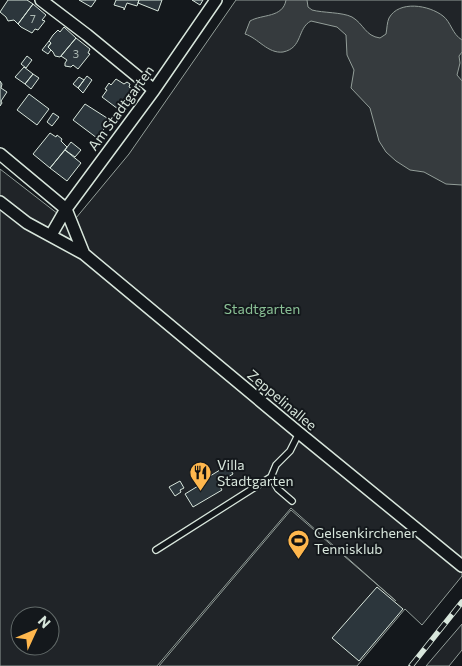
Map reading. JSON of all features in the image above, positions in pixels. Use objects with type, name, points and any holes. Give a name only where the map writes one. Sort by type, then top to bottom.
[{"type":"street","points":[[41,0],[154,90]]},
{"type":"street","name":"Am Stadtgarten","points":[[51,235],[66,208],[154,90],[216,0]]},
{"type":"street","name":"Zeppelinallee","points":[[0,154],[66,208],[84,254]]},
{"type":"street","name":"Zeppelinallee","points":[[0,202],[27,224],[84,254],[299,434],[462,566]]},
{"type":"lane","points":[[156,550],[271,477],[276,465],[290,450],[299,434]]},
{"type":"lane","points":[[271,477],[278,489],[292,501]]},
{"type":"green space","name":"Stadtgarten","points":[[236,0],[462,0],[462,576],[422,625],[405,609],[357,666],[159,666],[291,510],[396,601],[291,508],[157,666],[0,666],[0,169],[71,224],[129,154]]},
{"type":"green space","points":[[462,624],[462,650],[449,666],[426,666]]},
{"type":"shaded area","points":[[286,0],[307,0],[308,7],[312,10],[352,17],[371,35],[380,38],[386,34],[389,18],[400,9],[414,6],[422,7],[437,12],[446,19],[456,35],[462,40],[462,52],[459,56],[460,63],[457,75],[462,81],[462,185],[446,184],[424,172],[410,170],[386,152],[379,141],[370,108],[351,88],[354,70],[347,55],[346,35],[337,27],[311,21],[304,28],[294,46],[283,52],[273,51],[245,34],[250,21],[276,13],[281,10]]},
{"type":"building","points":[[8,0],[27,0],[33,4],[18,24],[14,20],[8,21],[0,12]]},
{"type":"building","points":[[79,0],[96,0],[91,7]]},
{"type":"building","points":[[116,0],[139,0],[137,6],[127,3],[124,10],[124,8],[114,5]]},
{"type":"building","points":[[139,0],[162,0],[158,11],[138,3]]},
{"type":"building","points":[[192,0],[203,0],[200,5]]},
{"type":"building","points":[[33,4],[46,15],[42,20],[45,21],[38,30],[35,29],[32,33],[18,24]]},
{"type":"building","points":[[64,27],[76,38],[60,57],[55,56],[48,47],[51,43],[49,41],[58,30],[60,32]]},
{"type":"building","points":[[76,38],[90,49],[88,53],[90,54],[78,69],[73,65],[71,67],[65,66],[67,60],[61,56]]},
{"type":"building","points":[[49,41],[51,43],[48,47],[51,50],[48,54],[42,50]]},
{"type":"building","points":[[27,56],[32,60],[26,68],[21,64]]},
{"type":"building","points":[[24,67],[33,74],[25,84],[15,77]]},
{"type":"building","points":[[33,74],[39,78],[31,89],[25,84]]},
{"type":"building","points":[[87,76],[92,80],[83,93],[78,88]]},
{"type":"building","points":[[79,77],[84,80],[78,88],[73,84]]},
{"type":"building","points":[[116,79],[124,84],[127,82],[132,89],[128,95],[128,102],[122,104],[118,109],[102,97],[109,83],[111,85]]},
{"type":"building","points":[[0,81],[2,84],[1,88],[7,92],[0,106]]},
{"type":"building","points":[[29,94],[49,109],[37,125],[17,110]]},
{"type":"building","points":[[85,104],[107,118],[105,121],[108,123],[107,125],[97,138],[73,120]]},
{"type":"building","points":[[53,113],[59,117],[52,126],[47,122]]},
{"type":"building","points":[[50,133],[62,139],[61,141],[67,147],[50,168],[33,154]]},
{"type":"building","points":[[71,142],[81,150],[75,157],[65,150]]},
{"type":"building","points":[[65,150],[81,163],[67,181],[50,168]]},
{"type":"building","points":[[228,465],[233,474],[218,483],[222,490],[193,507],[185,494]]},
{"type":"building","points":[[180,481],[184,488],[175,496],[169,487]]},
{"type":"building","points":[[377,587],[403,609],[359,661],[332,638]]},
{"type":"railway","points":[[411,666],[462,602]]},
{"type":"place","name":"Villa Stadtgarten","points":[[201,492]]},
{"type":"place","name":"Gelsenkirchener Tennisklub","points":[[298,560]]}]
